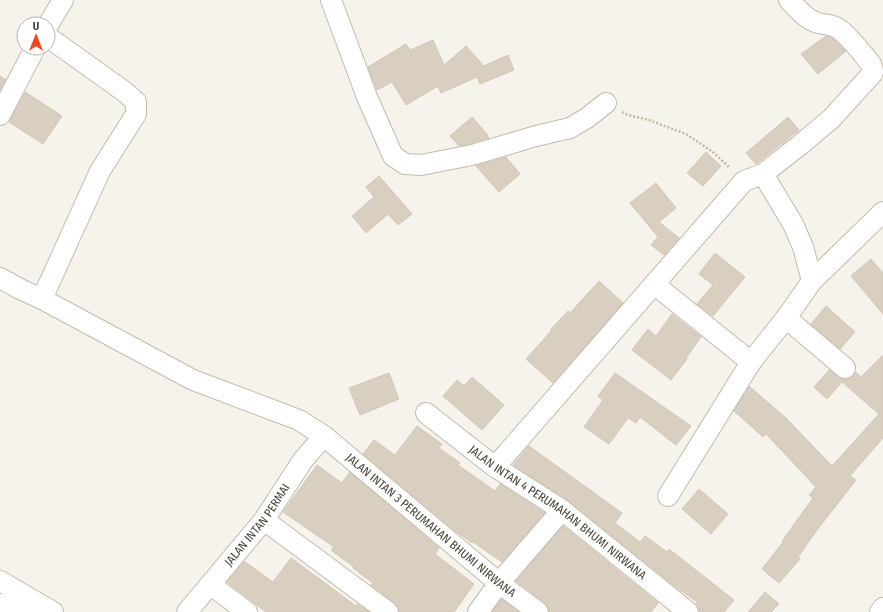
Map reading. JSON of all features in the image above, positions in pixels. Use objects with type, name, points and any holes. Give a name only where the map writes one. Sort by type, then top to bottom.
[{"type":"street","points":[[53,16],[63,0]]},
{"type":"street","points":[[331,0],[367,97],[393,156],[405,164],[421,165],[472,155],[536,136],[570,128],[587,118],[606,103]]},
{"type":"street","points":[[495,467],[744,181],[763,174],[832,119],[872,74],[878,71],[838,29],[828,24],[810,20],[803,16],[789,0]]},
{"type":"street","points":[[42,299],[100,171],[136,114],[136,102],[125,92],[56,43]]},
{"type":"street","points":[[0,115],[31,56]]},
{"type":"street","points":[[763,174],[793,224],[803,247],[812,282]]},
{"type":"street","points":[[668,496],[751,362],[812,282],[883,212]]},
{"type":"street","name":"JALAN INTAN 3 PERUMAHAN BHUMI NIRWANA","points":[[0,278],[193,380],[299,420],[324,436],[499,583],[538,612]]},
{"type":"street","points":[[654,284],[751,362]]},
{"type":"street","points":[[786,318],[845,368]]},
{"type":"street","name":"JALAN INTAN 4 PERUMAHAN BHUMI NIRWANA","points":[[426,414],[495,467],[562,510],[688,612]]},
{"type":"street","name":"JALAN INTAN PERMAI","points":[[187,612],[264,520],[303,460],[324,436]]},
{"type":"street","points":[[478,612],[499,583],[562,510]]},
{"type":"street","points":[[264,520],[388,612]]},
{"type":"street","points":[[0,581],[53,612]]},
{"type":"street","points":[[211,585],[247,612]]},
{"type":"street","points":[[0,604],[22,609],[26,612]]},
{"type":"street","points":[[880,612],[883,608]]},
{"type":"path","points":[[606,103],[628,115],[649,120],[686,134],[713,152],[744,181]]},
{"type":"building","points":[[826,36],[832,38],[846,51],[818,74],[801,54]]},
{"type":"building","points":[[433,40],[444,65],[466,46],[484,66],[508,55],[514,70],[480,84],[477,77],[441,93],[438,86],[406,105],[392,82],[377,90],[368,67],[406,44],[410,50]]},
{"type":"building","points":[[0,76],[6,80],[0,90]]},
{"type":"building","points":[[25,92],[62,116],[43,144],[9,122]]},
{"type":"building","points":[[472,117],[489,138],[459,146],[450,136]]},
{"type":"building","points":[[788,117],[799,130],[756,164],[746,153]]},
{"type":"building","points":[[706,152],[721,166],[703,186],[687,173]]},
{"type":"building","points":[[506,157],[520,174],[499,192],[476,166]]},
{"type":"building","points":[[379,176],[412,214],[398,225],[388,214],[366,233],[352,216],[374,197],[366,187]]},
{"type":"building","points":[[656,183],[676,208],[659,222],[679,238],[664,255],[651,245],[658,237],[630,203]]},
{"type":"building","points":[[715,253],[745,277],[713,316],[697,304],[713,285],[699,274]]},
{"type":"building","points":[[871,259],[883,273],[883,314],[851,276]]},
{"type":"building","points":[[599,281],[623,303],[553,383],[526,359],[552,330],[551,329],[568,311],[570,313]]},
{"type":"building","points":[[826,306],[855,332],[840,349],[811,324]]},
{"type":"building","points":[[672,314],[701,337],[671,380],[632,350],[648,329],[656,336]]},
{"type":"building","points":[[883,355],[883,438],[850,476],[856,480],[817,530],[798,557],[800,559],[779,583],[762,569],[783,542],[782,541],[813,498],[809,495],[816,487],[766,434],[763,437],[734,411],[749,386],[786,418],[832,466],[879,414],[842,382],[827,399],[814,387],[829,370],[843,379],[849,379],[856,372],[861,377]]},
{"type":"building","points":[[389,373],[399,399],[360,415],[349,388]]},
{"type":"building","points":[[615,373],[691,426],[676,445],[640,417],[636,423],[628,418],[609,444],[584,427],[603,400],[598,396]]},
{"type":"building","points":[[472,377],[504,405],[482,430],[443,396],[457,380],[464,386]]},
{"type":"building","points":[[417,426],[442,444],[439,448],[460,463],[458,465],[495,491],[500,484],[545,513],[502,562],[454,530],[363,454],[374,440],[395,455]]},
{"type":"building","points":[[529,446],[622,513],[615,523],[640,542],[645,536],[667,552],[669,549],[734,600],[724,612],[699,612],[699,608],[696,604],[697,602],[672,584],[569,501],[513,465]]},
{"type":"building","points":[[317,465],[342,483],[350,472],[439,548],[435,554],[474,584],[454,612],[399,612],[395,603],[371,585],[373,583],[353,568],[354,567],[331,550],[334,547],[283,512]]},
{"type":"building","points":[[699,489],[728,514],[711,534],[682,509]]},
{"type":"building","points":[[563,526],[658,603],[651,612],[549,612],[545,603],[516,581]]},
{"type":"building","points":[[291,558],[356,606],[357,604],[369,612],[266,612],[227,582],[244,561],[273,582]]},
{"type":"building","points":[[765,592],[779,604],[771,612],[748,612]]},
{"type":"building","points":[[501,599],[519,612],[492,612]]}]
